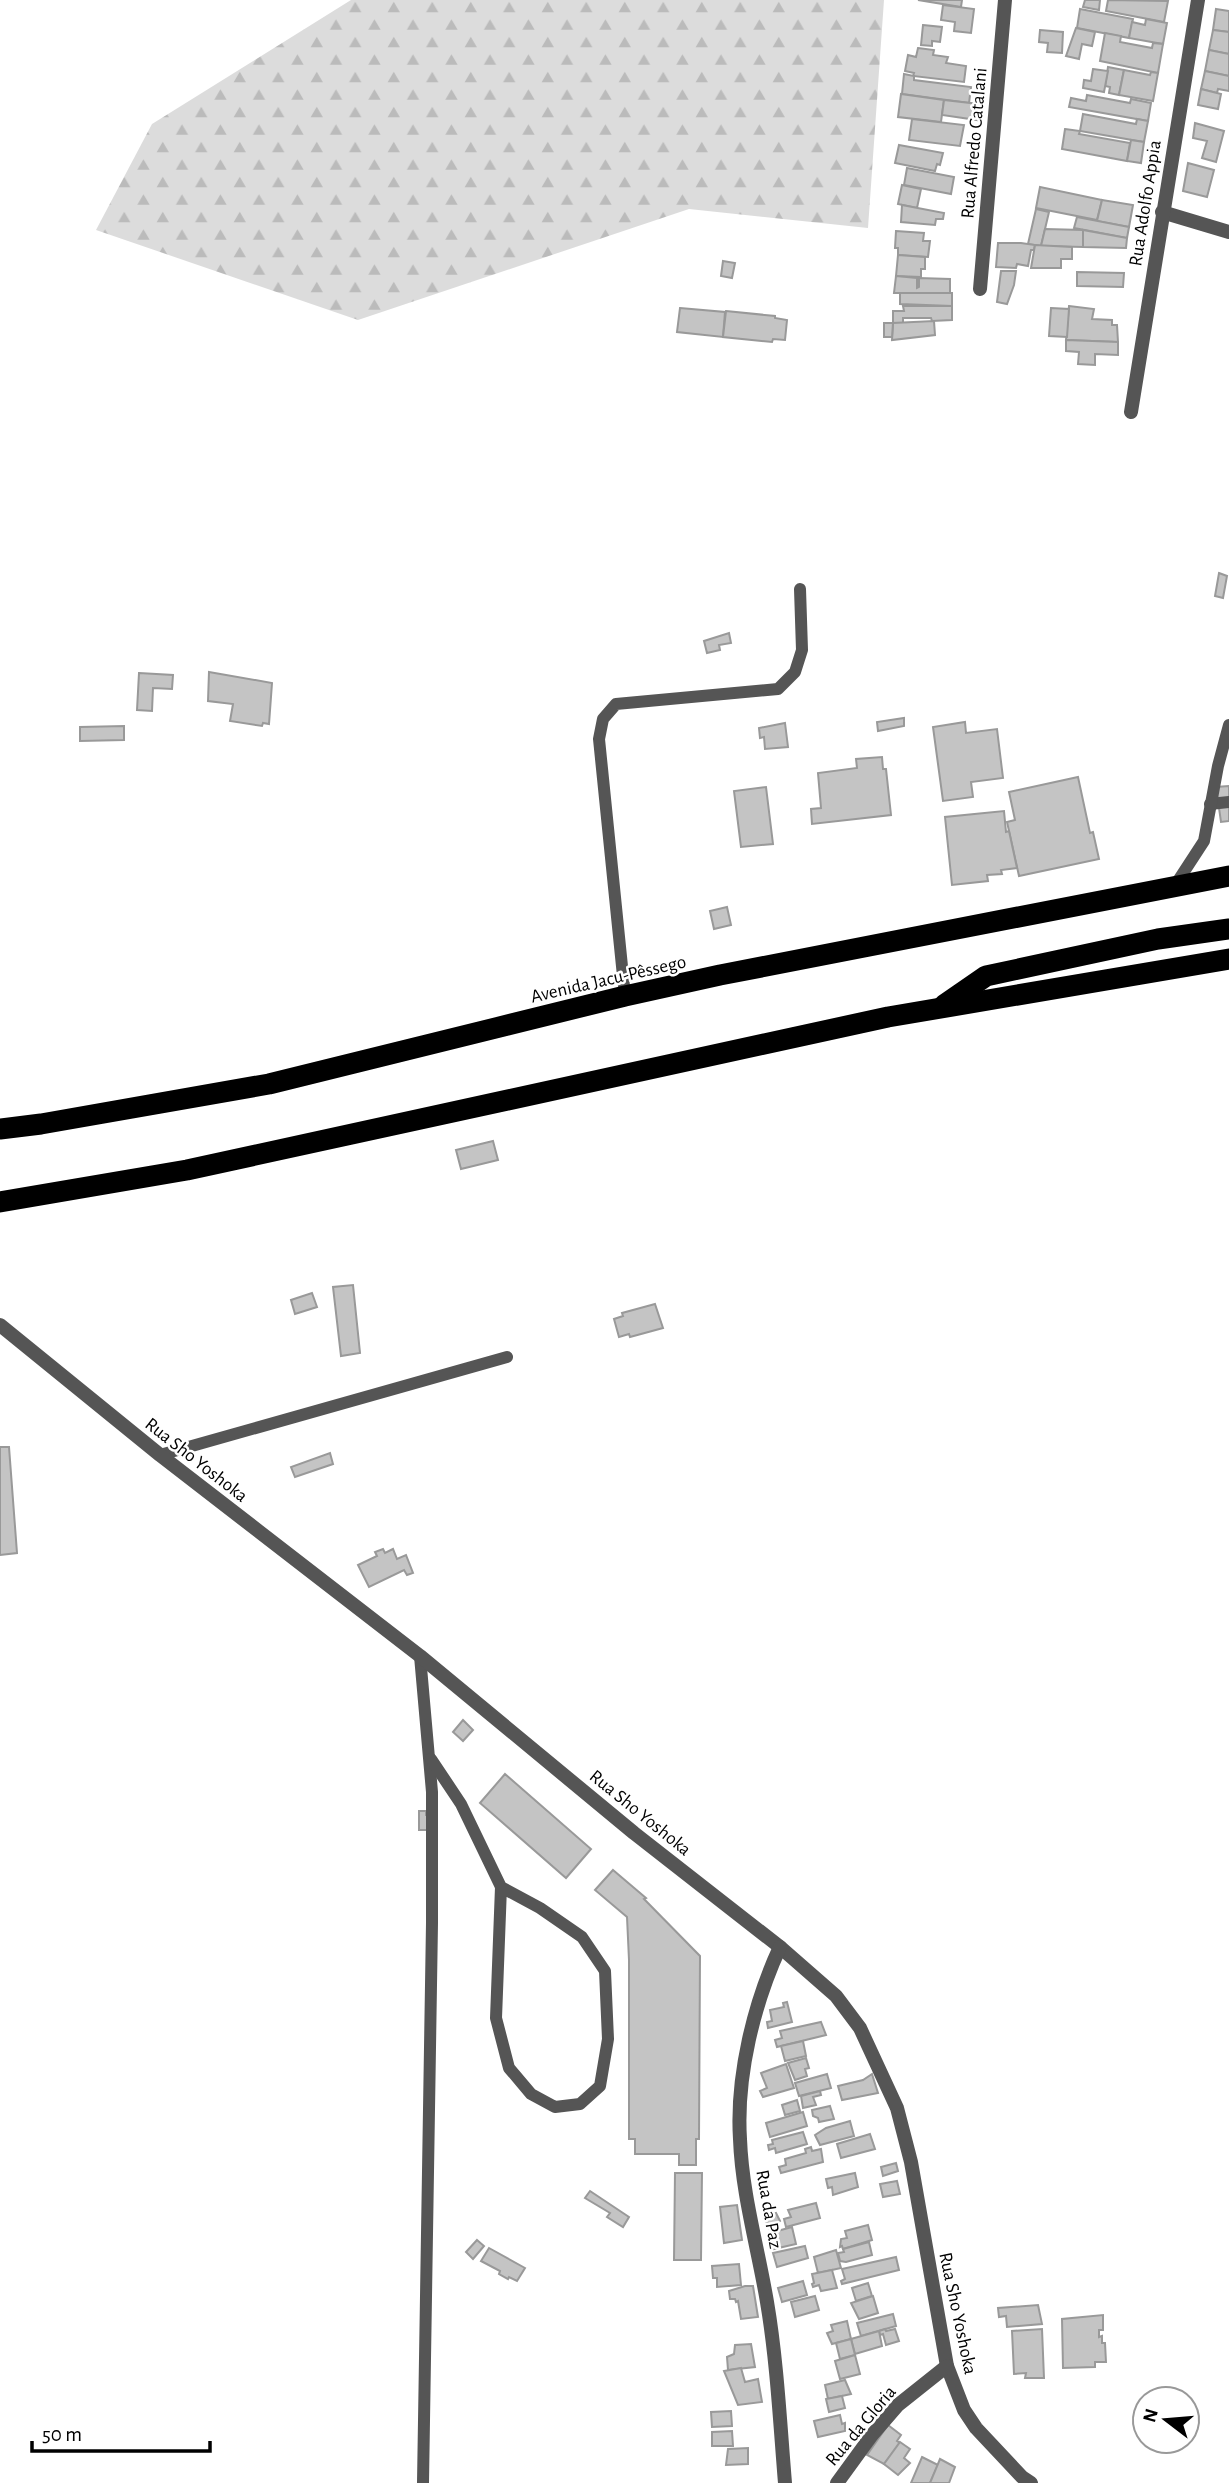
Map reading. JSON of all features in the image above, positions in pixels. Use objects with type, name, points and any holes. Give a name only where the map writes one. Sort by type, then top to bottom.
[{"type":"highway","name":"Avenida Jacu-Pêssego","points":[[0,1129],[269,1084],[625,996],[831,952],[1229,876]]},
{"type":"highway","points":[[1074,957],[1119,934],[1229,916]]},
{"type":"highway","points":[[939,1009],[985,976],[1158,939],[1229,929]]},
{"type":"highway","points":[[0,1202],[187,1170],[888,1017],[1229,959]]},
{"type":"street","name":"Rua Alfredo Catalani","points":[[980,289],[1004,0]]},
{"type":"street","name":"Rua Adolfo Appia","points":[[1131,412],[1198,0]]},
{"type":"street","points":[[1162,212],[1229,232]]},
{"type":"street","name":"Rua Sho Yoshoka","points":[[0,1325],[160,1455],[420,1656],[635,1833],[780,1947],[836,1996],[860,2028],[897,2108],[911,2162],[947,2366],[964,2410],[975,2428],[1024,2481]]},
{"type":"street","name":"Rua da Paz","points":[[780,1947],[765,1979],[748,2047],[740,2139],[746,2192],[768,2304],[785,2483]]},
{"type":"street","name":"Rua da Gloria","points":[[838,2483],[872,2435],[898,2405],[947,2366]]},
{"type":"lane","points":[[625,996],[599,739],[603,719],[616,704],[778,689],[795,672],[802,650],[800,589]]},
{"type":"lane","points":[[1174,887],[1204,841],[1210,804],[1223,765],[1229,725]]},
{"type":"lane","points":[[1210,804],[1229,802]]},
{"type":"lane","points":[[160,1455],[507,1357]]},
{"type":"lane","points":[[420,1656],[431,1759],[432,1923],[423,2483]]},
{"type":"lane","points":[[431,1759],[461,1804],[501,1887],[496,2018],[509,2068],[531,2094],[555,2107],[580,2104],[600,2086],[608,2039],[605,1971],[582,1937],[540,1908],[501,1887]]},
{"type":"green space","points":[[351,0],[884,0],[868,228],[689,209],[358,320],[96,230],[152,124]]},
{"type":"building","points":[[918,0],[962,0],[961,7]]},
{"type":"building","points":[[1085,0],[1100,0],[1099,10],[1083,7]]},
{"type":"building","points":[[1108,0],[1168,1],[1164,22],[1106,11]]},
{"type":"building","points":[[943,5],[974,9],[971,33],[954,31],[955,22],[941,20]]},
{"type":"building","points":[[1080,9],[1133,19],[1129,38],[1077,28]]},
{"type":"building","points":[[1216,9],[1229,11],[1229,32],[1213,30]]},
{"type":"building","points":[[1146,19],[1167,23],[1163,44],[1129,38],[1132,22],[1145,25]]},
{"type":"building","points":[[923,25],[942,27],[940,42],[932,41],[932,46],[921,45]]},
{"type":"building","points":[[1076,28],[1095,32],[1092,46],[1082,44],[1079,59],[1066,56]]},
{"type":"building","points":[[1040,30],[1063,32],[1062,53],[1047,52],[1048,43],[1039,42]]},
{"type":"building","points":[[1213,30],[1229,32],[1229,54],[1209,50]]},
{"type":"building","points":[[1105,33],[1121,36],[1120,42],[1152,48],[1153,43],[1163,44],[1158,73],[1100,61]]},
{"type":"building","points":[[918,48],[934,50],[933,55],[948,57],[946,63],[966,66],[964,82],[913,76],[914,73],[905,71],[908,55],[916,57]]},
{"type":"building","points":[[1209,50],[1229,54],[1229,76],[1205,71]]},
{"type":"building","points":[[1108,67],[1124,70],[1119,95],[1109,93],[1110,87],[1105,86]]},
{"type":"building","points":[[1093,69],[1108,71],[1104,92],[1083,88],[1084,80],[1091,81]]},
{"type":"building","points":[[1124,70],[1150,75],[1151,72],[1158,73],[1153,101],[1119,95]]},
{"type":"building","points":[[1205,71],[1229,76],[1229,91],[1218,89],[1217,93],[1201,89]]},
{"type":"building","points":[[904,74],[914,76],[914,80],[971,87],[969,103],[902,94]]},
{"type":"building","points":[[1201,89],[1221,94],[1218,109],[1198,105]]},
{"type":"building","points":[[901,94],[944,100],[941,122],[898,117]]},
{"type":"building","points":[[1087,95],[1130,103],[1131,99],[1151,103],[1148,121],[1069,107],[1071,98],[1086,101]]},
{"type":"building","points":[[944,100],[979,104],[977,120],[942,115]]},
{"type":"building","points":[[1083,114],[1136,124],[1137,119],[1148,121],[1144,142],[1080,131]]},
{"type":"building","points":[[912,119],[964,125],[960,146],[909,140]]},
{"type":"building","points":[[1195,123],[1224,131],[1216,162],[1202,158],[1207,141],[1193,138]]},
{"type":"building","points":[[1065,129],[1130,143],[1127,161],[1062,149]]},
{"type":"building","points":[[1131,140],[1144,142],[1141,163],[1127,161]]},
{"type":"building","points":[[899,145],[943,153],[940,165],[937,164],[935,171],[895,163]]},
{"type":"building","points":[[1188,163],[1214,170],[1207,197],[1183,191]]},
{"type":"building","points":[[907,168],[954,177],[951,194],[904,185]]},
{"type":"building","points":[[902,185],[921,189],[917,208],[898,204]]},
{"type":"building","points":[[1040,187],[1102,200],[1097,220],[1036,208]]},
{"type":"building","points":[[1102,200],[1133,205],[1129,227],[1097,221]]},
{"type":"building","points":[[902,205],[944,213],[943,219],[936,219],[935,225],[901,222]]},
{"type":"building","points":[[1036,209],[1049,212],[1041,246],[1028,244]]},
{"type":"building","points":[[1077,217],[1129,227],[1127,238],[1074,228]]},
{"type":"building","points":[[1045,229],[1083,230],[1083,247],[1041,246]]},
{"type":"building","points":[[1083,230],[1127,238],[1126,248],[1083,247]]},
{"type":"building","points":[[896,231],[924,233],[923,241],[930,241],[928,257],[898,255],[898,248],[895,248]]},
{"type":"building","points":[[998,243],[1035,245],[1034,250],[1031,250],[1028,266],[1017,264],[1016,268],[996,267]]},
{"type":"building","points":[[1035,245],[1072,247],[1072,259],[1061,259],[1061,268],[1031,268]]},
{"type":"building","points":[[898,255],[925,257],[925,269],[921,269],[921,277],[896,276]]},
{"type":"building","points":[[723,261],[735,263],[732,278],[721,276]]},
{"type":"building","points":[[1001,271],[1016,271],[1007,304],[997,302]]},
{"type":"building","points":[[1077,272],[1124,273],[1123,287],[1077,286]]},
{"type":"building","points":[[896,276],[917,278],[917,288],[919,278],[950,279],[950,293],[894,293]]},
{"type":"building","points":[[900,293],[952,293],[952,306],[900,304]]},
{"type":"building","points":[[903,306],[952,306],[952,320],[903,318],[903,323],[893,323],[893,311],[904,311]]},
{"type":"building","points":[[1069,306],[1094,309],[1092,319],[1112,320],[1112,325],[1117,325],[1118,342],[1066,340]]},
{"type":"building","points":[[680,308],[725,312],[723,337],[677,332]]},
{"type":"building","points":[[1051,308],[1069,309],[1067,337],[1049,336]]},
{"type":"building","points":[[726,311],[775,316],[787,320],[785,340],[773,339],[772,342],[723,337]]},
{"type":"building","points":[[934,321],[935,335],[892,340],[893,323]]},
{"type":"building","points":[[884,323],[893,323],[892,337],[884,337]]},
{"type":"building","points":[[1066,340],[1118,342],[1118,355],[1095,354],[1095,365],[1078,364],[1079,352],[1066,351]]},
{"type":"building","points":[[1219,573],[1227,576],[1223,598],[1215,596]]},
{"type":"building","points":[[729,633],[731,643],[719,645],[720,650],[707,653],[704,641]]},
{"type":"building","points":[[209,672],[272,683],[269,724],[263,723],[262,726],[230,721],[233,704],[208,701]]},
{"type":"building","points":[[139,673],[173,675],[172,689],[153,688],[152,711],[137,710]]},
{"type":"building","points":[[904,718],[904,726],[878,731],[877,722]]},
{"type":"building","points":[[965,722],[966,733],[997,729],[1003,778],[971,782],[973,797],[943,801],[933,727]]},
{"type":"building","points":[[785,723],[788,747],[765,749],[764,737],[760,738],[759,728]]},
{"type":"building","points":[[124,726],[124,740],[80,741],[80,727]]},
{"type":"building","points":[[882,757],[883,769],[886,769],[891,815],[812,824],[811,809],[821,808],[818,773],[857,768],[856,759]]},
{"type":"building","points":[[1078,777],[1090,833],[1093,832],[1099,859],[1019,876],[1007,822],[1015,820],[1009,792]]},
{"type":"building","points":[[1229,786],[1229,821],[1221,822],[1216,787]]},
{"type":"building","points":[[766,787],[773,844],[741,847],[734,791]]},
{"type":"building","points":[[1004,811],[1006,832],[1009,831],[1017,868],[1001,870],[1002,874],[987,875],[988,881],[952,885],[945,817]]},
{"type":"building","points":[[727,907],[731,925],[714,929],[710,911]]},
{"type":"building","points":[[493,1141],[498,1160],[461,1169],[456,1150]]},
{"type":"building","points":[[353,1285],[360,1353],[341,1356],[333,1287]]},
{"type":"building","points":[[312,1293],[317,1307],[295,1314],[291,1300]]},
{"type":"building","points":[[655,1304],[663,1328],[630,1337],[629,1334],[619,1337],[614,1319],[623,1316],[622,1313]]},
{"type":"building","points":[[0,1447],[9,1447],[17,1553],[0,1555]]},
{"type":"building","points":[[330,1453],[333,1464],[295,1477],[291,1467]]},
{"type":"building","points":[[383,1549],[385,1553],[393,1549],[397,1559],[406,1555],[413,1573],[407,1575],[404,1570],[369,1587],[358,1565],[377,1556],[375,1552]]},
{"type":"building","points":[[463,1720],[473,1730],[463,1741],[453,1732]]},
{"type":"building","points":[[505,1774],[591,1849],[566,1878],[480,1803]]},
{"type":"building","points":[[419,1811],[426,1811],[428,1815],[428,1830],[419,1830]]},
{"type":"building","points":[[613,1870],[646,1898],[644,1899],[700,1956],[699,2139],[696,2139],[696,2165],[679,2165],[679,2154],[635,2154],[635,2139],[629,2139],[627,1917],[595,1890]]},
{"type":"building","points":[[787,2002],[792,2022],[768,2028],[767,2022],[772,2021],[770,2010],[784,2007],[783,2003]]},
{"type":"building","points":[[821,2022],[826,2035],[777,2047],[775,2040],[782,2038],[780,2031]]},
{"type":"building","points":[[803,2041],[806,2056],[785,2061],[781,2046]]},
{"type":"building","points":[[806,2058],[809,2068],[805,2069],[807,2076],[795,2080],[788,2063]]},
{"type":"building","points":[[786,2064],[794,2088],[763,2097],[760,2091],[767,2088],[761,2073]]},
{"type":"building","points":[[827,2074],[831,2088],[799,2096],[795,2083]]},
{"type":"building","points":[[872,2074],[878,2093],[842,2100],[838,2086],[863,2080]]},
{"type":"building","points":[[820,2091],[821,2095],[813,2097],[816,2105],[803,2108],[801,2096]]},
{"type":"building","points":[[797,2100],[800,2111],[785,2115],[782,2105]]},
{"type":"building","points":[[830,2106],[834,2119],[819,2122],[818,2118],[813,2116],[812,2110]]},
{"type":"building","points":[[803,2112],[807,2126],[770,2137],[766,2123]]},
{"type":"building","points":[[850,2121],[854,2136],[820,2145],[815,2135],[826,2128]]},
{"type":"building","points":[[803,2132],[807,2144],[776,2153],[775,2148],[769,2150],[768,2145],[773,2144],[772,2140]]},
{"type":"building","points":[[870,2134],[875,2149],[841,2158],[837,2144]]},
{"type":"building","points":[[811,2147],[812,2151],[821,2149],[823,2162],[781,2173],[779,2167],[786,2165],[785,2159],[806,2153],[805,2149]]},
{"type":"building","points":[[896,2163],[898,2171],[883,2176],[881,2167]]},
{"type":"building","points":[[675,2173],[702,2173],[701,2260],[674,2260]]},
{"type":"building","points":[[855,2173],[858,2187],[833,2195],[832,2187],[828,2188],[826,2179]]},
{"type":"building","points":[[897,2181],[900,2194],[883,2197],[880,2184]]},
{"type":"building","points":[[590,2191],[629,2217],[623,2227],[607,2217],[610,2213],[585,2198]]},
{"type":"building","points":[[816,2203],[820,2218],[786,2227],[784,2219],[791,2217],[788,2210]]},
{"type":"building","points":[[737,2205],[742,2240],[724,2243],[720,2207]]},
{"type":"building","points":[[776,2213],[780,2221],[776,2224],[777,2228],[770,2230],[764,2217]]},
{"type":"building","points":[[868,2225],[872,2240],[843,2249],[840,2247],[841,2239],[847,2238],[845,2231]]},
{"type":"building","points":[[792,2227],[796,2244],[774,2249],[770,2233]]},
{"type":"building","points":[[477,2240],[484,2246],[473,2259],[466,2252]]},
{"type":"building","points":[[869,2242],[872,2255],[840,2261],[838,2253],[844,2252],[843,2249]]},
{"type":"building","points":[[805,2246],[808,2258],[777,2267],[773,2253]]},
{"type":"building","points":[[489,2248],[525,2268],[517,2281],[499,2274],[500,2271],[481,2261]]},
{"type":"building","points":[[836,2250],[841,2268],[818,2273],[814,2257]]},
{"type":"building","points":[[896,2257],[899,2270],[842,2284],[841,2281],[845,2279],[842,2269]]},
{"type":"building","points":[[739,2264],[741,2285],[717,2287],[712,2266]]},
{"type":"building","points":[[832,2270],[837,2288],[821,2291],[819,2285],[813,2287],[812,2274]]},
{"type":"building","points":[[803,2281],[807,2295],[782,2302],[778,2288]]},
{"type":"building","points":[[868,2283],[872,2296],[856,2301],[852,2288]]},
{"type":"building","points":[[753,2286],[758,2317],[741,2319],[738,2301],[730,2299],[729,2291]]},
{"type":"building","points":[[815,2296],[819,2310],[795,2317],[791,2302]]},
{"type":"building","points":[[873,2296],[878,2313],[859,2319],[851,2303]]},
{"type":"building","points":[[1038,2305],[1042,2324],[1007,2327],[1006,2316],[999,2317],[998,2308]]},
{"type":"building","points":[[893,2314],[896,2326],[861,2336],[857,2323]]},
{"type":"building","points":[[1103,2315],[1103,2330],[1099,2330],[1099,2337],[1102,2336],[1102,2343],[1105,2343],[1106,2362],[1095,2362],[1095,2367],[1063,2368],[1062,2319]]},
{"type":"building","points":[[847,2321],[851,2339],[832,2344],[827,2333],[833,2331],[831,2325]]},
{"type":"building","points":[[895,2329],[899,2341],[886,2345],[883,2334],[880,2335],[879,2331]]},
{"type":"building","points":[[1042,2329],[1044,2378],[1025,2378],[1026,2373],[1014,2374],[1012,2331]]},
{"type":"building","points":[[879,2331],[882,2346],[855,2354],[851,2339]]},
{"type":"building","points":[[851,2339],[855,2355],[840,2359],[836,2343]]},
{"type":"building","points":[[751,2344],[755,2367],[728,2370],[727,2357],[734,2354],[735,2345]]},
{"type":"building","points":[[855,2355],[860,2374],[840,2379],[835,2361]]},
{"type":"building","points":[[741,2368],[745,2382],[758,2379],[762,2402],[738,2405],[724,2371]]},
{"type":"building","points":[[845,2380],[851,2394],[828,2399],[825,2385]]},
{"type":"building","points":[[842,2396],[845,2408],[829,2412],[826,2399]]},
{"type":"building","points":[[731,2411],[732,2426],[712,2427],[711,2412]]},
{"type":"building","points":[[840,2415],[842,2424],[845,2423],[845,2431],[818,2437],[814,2421]]},
{"type":"building","points":[[888,2425],[901,2435],[897,2441],[900,2443],[884,2464],[867,2455]]},
{"type":"building","points":[[732,2431],[733,2446],[712,2446],[712,2432]]},
{"type":"building","points":[[900,2442],[910,2449],[904,2458],[910,2463],[898,2475],[884,2464]]},
{"type":"building","points":[[748,2448],[748,2464],[726,2465],[728,2449]]},
{"type":"building","points":[[922,2457],[938,2465],[930,2483],[911,2483]]},
{"type":"building","points":[[940,2459],[955,2467],[949,2483],[930,2483]]}]
